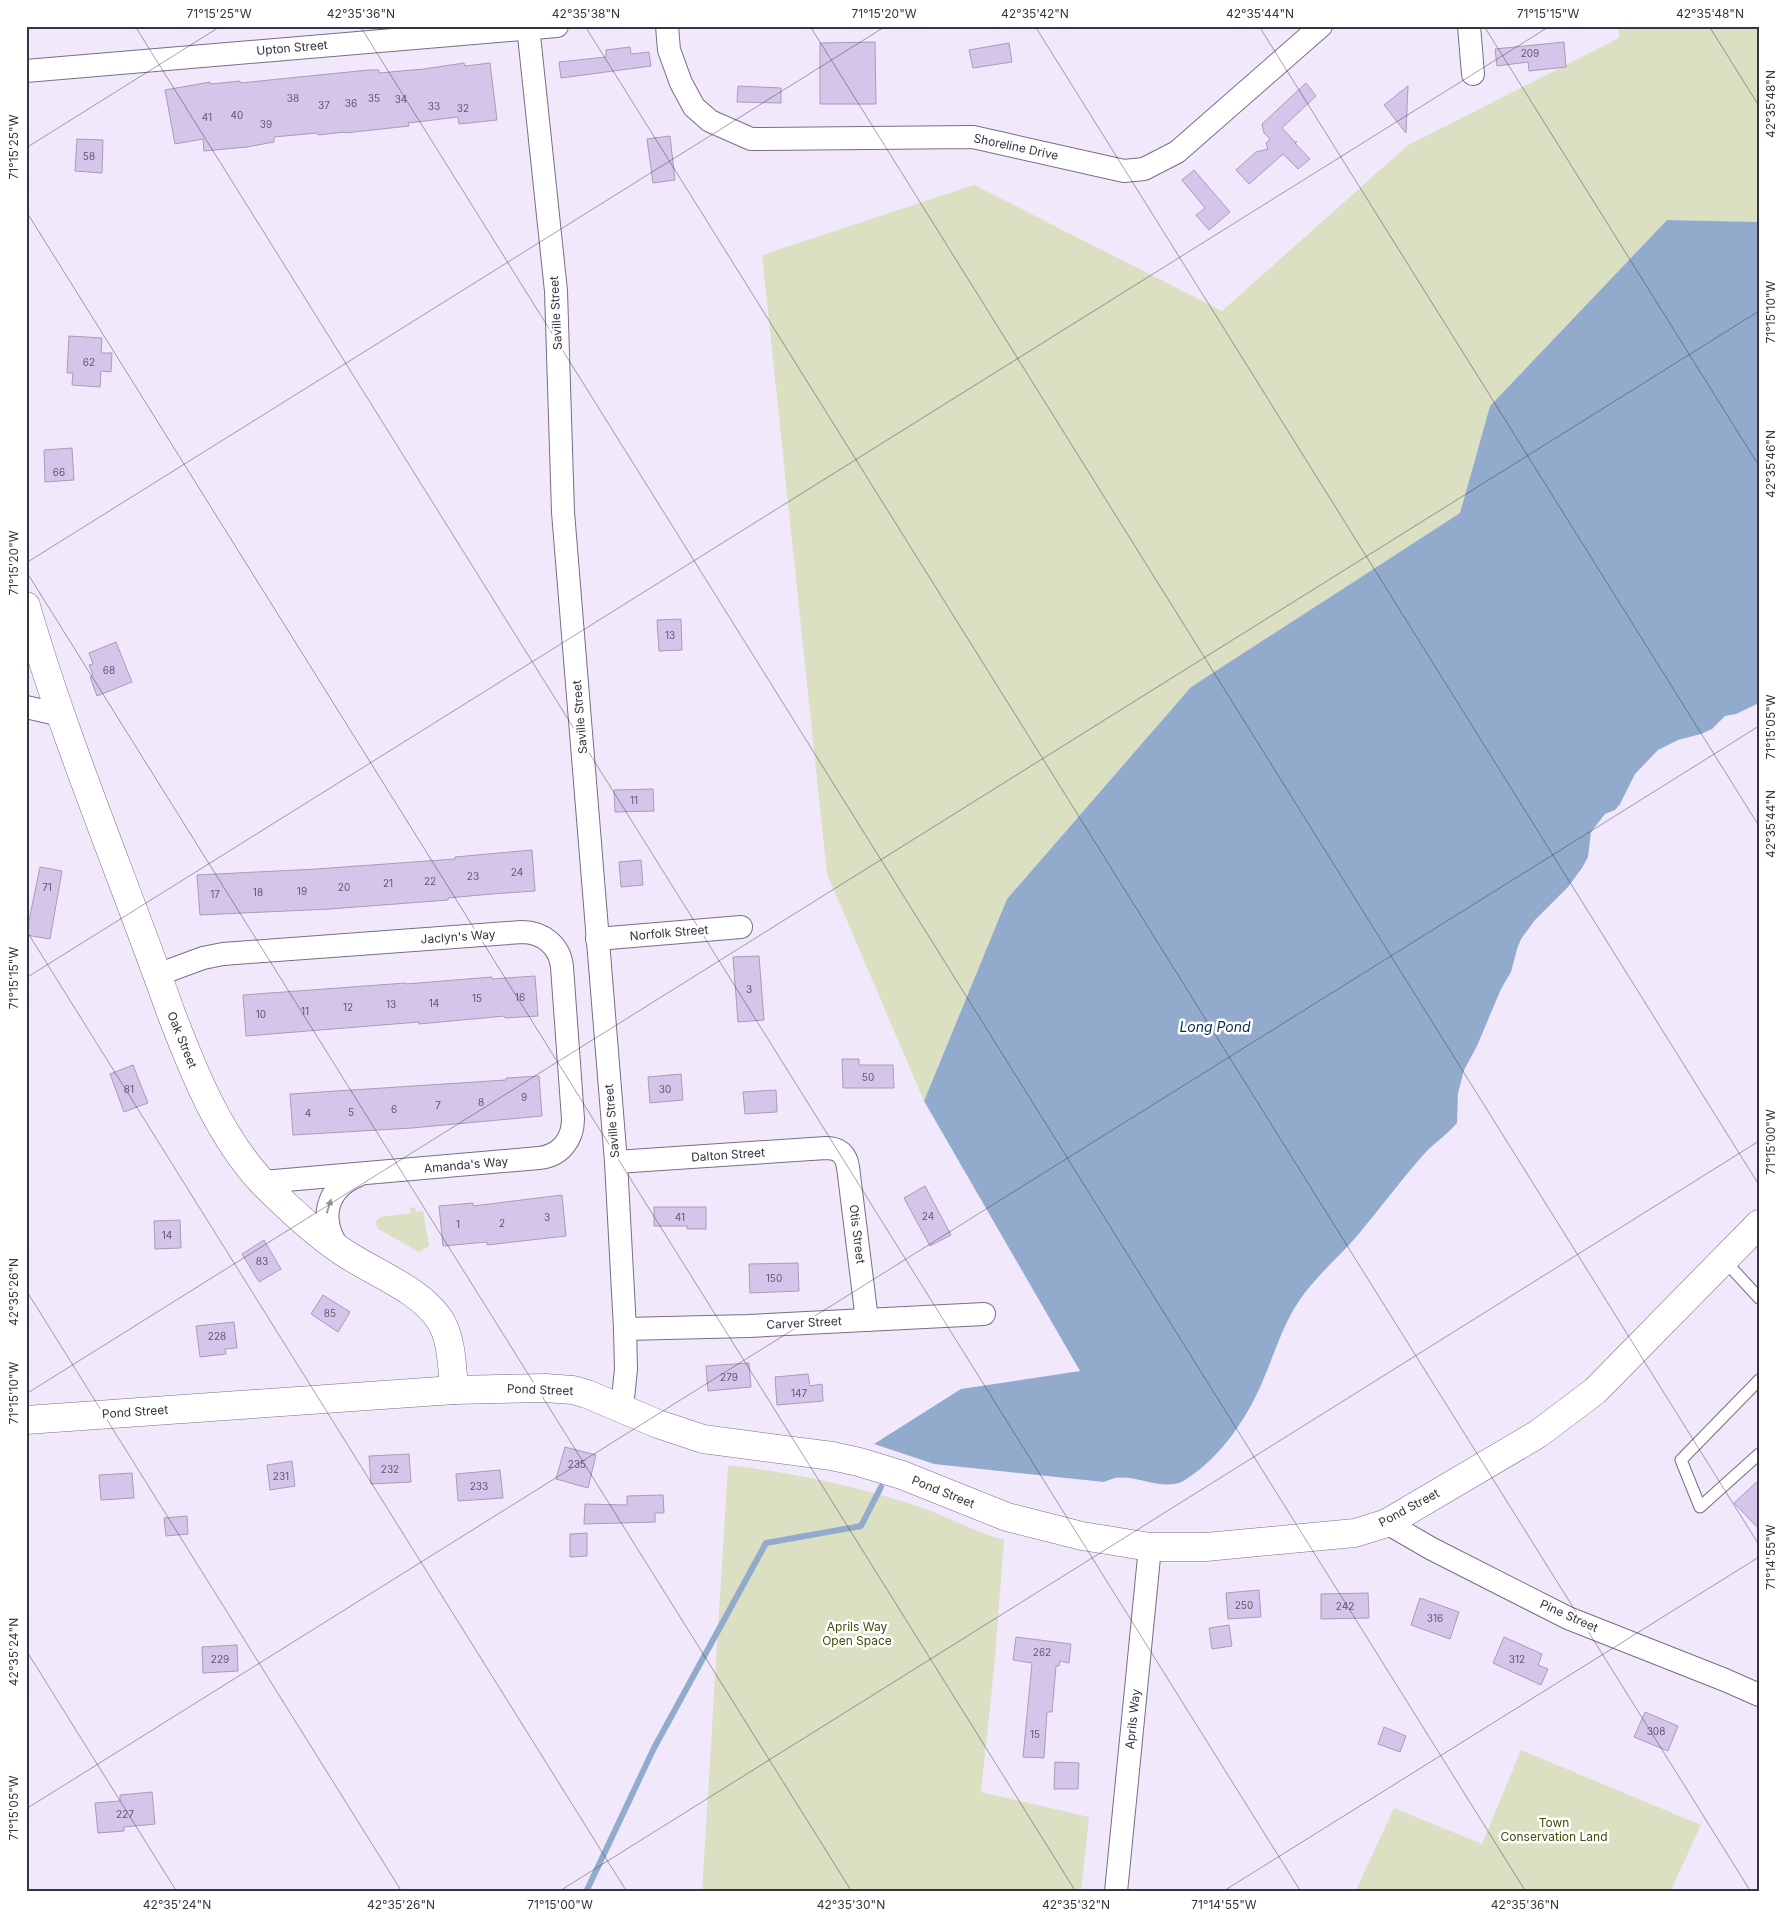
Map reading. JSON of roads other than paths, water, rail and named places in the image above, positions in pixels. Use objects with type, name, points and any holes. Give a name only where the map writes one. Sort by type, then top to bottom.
[{"type":"street","name":"Upton Street","points":[[26,71],[557,26]]},
{"type":"street","name":"Shoreline Drive","points":[[667,26],[669,50],[680,83],[694,107],[710,121],[751,139],[973,137],[1124,171],[1144,169],[1177,152],[1321,26]]},
{"type":"street","points":[[1469,26],[1473,74]]},
{"type":"street","name":"Saville Street","points":[[528,27],[556,291],[563,512],[616,1162],[626,1369],[622,1408]]},
{"type":"street","name":"Oak Street","points":[[26,606],[43,664],[61,715],[188,1056],[208,1100],[246,1162],[295,1214],[341,1251],[405,1288],[436,1314],[448,1339],[454,1390]]},
{"type":"street","points":[[26,707],[61,715]]},
{"type":"street","name":"Norfolk Street","points":[[597,940],[741,927]]},
{"type":"street","name":"Jaclyn's Way","points":[[158,975],[203,958],[228,954],[522,932],[537,934],[553,945],[560,957],[562,967],[573,1119],[571,1133],[564,1146]]},
{"type":"street","name":"Amanda's Way","points":[[263,1182],[544,1158],[557,1152],[564,1146]]},
{"type":"street","name":"Dalton Street","points":[[616,1162],[826,1148],[840,1151]]},
{"type":"street","name":"Otis Street","points":[[840,1151],[845,1156],[848,1167],[867,1320]]},
{"type":"street","name":"Amanda's Way","points":[[341,1251],[329,1230],[327,1214],[329,1204],[339,1188],[353,1178],[364,1174]]},
{"type":"street","name":"Pond Street","points":[[26,1420],[454,1390],[545,1388],[573,1390],[658,1424],[703,1439],[832,1456],[859,1462],[902,1475],[1007,1517],[1082,1536],[1150,1547],[1206,1547],[1355,1533],[1387,1523],[1538,1434],[1595,1391],[1759,1224]]},
{"type":"street","name":"Carver Street","points":[[625,1329],[749,1326],[984,1314]]},
{"type":"street","name":"Pine Street","points":[[1387,1523],[1432,1549],[1568,1618],[1759,1695]]},
{"type":"street","name":"Aprils Way","points":[[1116,1892],[1150,1547]]},
{"type":"lane","points":[[1724,1260],[1759,1298]]},
{"type":"lane","points":[[1759,1380],[1681,1460],[1700,1508],[1759,1454]]},
{"type":"water","name":"Long Pond","points":[[1667,220],[1759,222],[1759,703],[1736,714],[1725,716],[1712,729],[1678,740],[1658,750],[1635,774],[1620,804],[1615,810],[1605,814],[1591,832],[1588,857],[1582,868],[1568,887],[1535,920],[1521,939],[1511,972],[1501,989],[1477,1046],[1464,1070],[1458,1093],[1457,1123],[1424,1154],[1357,1236],[1305,1292],[1289,1318],[1252,1404],[1234,1433],[1199,1470],[1185,1480],[1169,1485],[1124,1477],[1104,1482],[934,1464],[874,1444],[961,1389],[1080,1371],[924,1101],[1007,899],[1191,687],[1460,513],[1490,406]]},
{"type":"waterway","points":[[586,1892],[654,1748],[766,1543],[861,1526],[881,1487]]},
{"type":"park label","name":"Aprils Way Open Space","points":[[857,1634]]},
{"type":"park label","name":"Town Conservation Land","points":[[1554,1830]]}]
